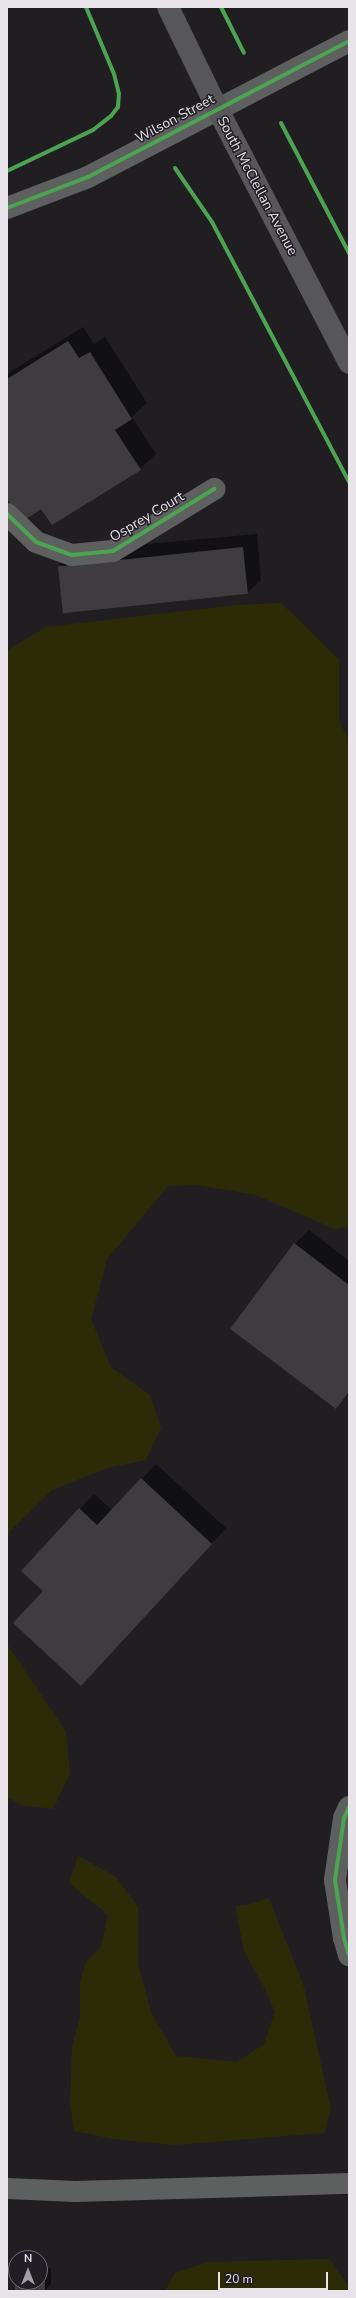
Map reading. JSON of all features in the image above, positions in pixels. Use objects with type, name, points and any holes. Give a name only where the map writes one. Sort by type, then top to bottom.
[{"type":"main road","name":"South McClellan Avenue","points":[[168,7],[216,108],[349,363]]},
{"type":"street","name":"Wilson Street","points":[[7,208],[88,177],[216,108],[349,40]]},
{"type":"street","name":"Osprey Court","points":[[7,514],[36,542],[72,555],[113,551],[214,489]]},
{"type":"street","points":[[349,1807],[344,1818],[335,1880],[344,1938],[349,1955]]},
{"type":"lane","points":[[7,2188],[74,2191],[349,2183]]},
{"type":"shaded area","points":[[281,603],[339,660],[339,721],[349,741],[349,1227],[335,1229],[256,1195],[196,1185],[168,1186],[107,1259],[91,1319],[111,1367],[150,1395],[161,1428],[146,1460],[107,1468],[52,1490],[7,1534],[7,651],[46,627],[237,605]]},
{"type":"shaded area","points":[[7,1644],[66,1732],[70,1774],[53,1809],[22,1805],[7,1797]]},
{"type":"shaded area","points":[[78,1856],[116,1877],[138,1907],[138,1964],[151,2012],[176,2056],[237,2062],[264,2044],[275,2012],[263,1985],[244,1951],[235,1906],[247,1905],[269,1898],[304,1987],[331,2109],[324,2133],[174,2145],[114,2139],[74,2131],[70,2103],[72,2046],[80,2017],[80,1983],[86,1962],[101,1947],[108,1915],[69,1883]]},
{"type":"shaded area","points":[[329,2259],[349,2287],[349,2291],[165,2291],[175,2273],[208,2262]]},
{"type":"building","points":[[68,341],[79,358],[90,352],[132,419],[115,430],[141,470],[52,525],[41,509],[22,522],[7,499],[7,379]]},
{"type":"building","points":[[243,547],[248,594],[63,613],[58,566]]},
{"type":"building","points":[[294,1243],[349,1285],[349,1392],[336,1409],[230,1329]]},
{"type":"building","points":[[141,1478],[212,1544],[81,1686],[13,1623],[43,1591],[21,1571],[79,1508],[97,1525]]},
{"type":"building","points":[[15,2290],[45,2290],[45,2291]]},
{"type":"cycle path","points":[[7,171],[93,130],[111,116],[118,107],[119,94],[114,74],[86,7]]},
{"type":"cycle path","points":[[221,7],[244,53]]},
{"type":"cycle path","points":[[7,208],[88,177],[349,41]]},
{"type":"cycle path","points":[[281,123],[349,253]]},
{"type":"cycle path","points":[[175,168],[212,222],[349,482]]},
{"type":"cycle path","points":[[7,514],[36,542],[72,555],[113,551],[214,489]]},
{"type":"cycle path","points":[[349,1807],[344,1818],[335,1880],[344,1938],[349,1955]]}]
